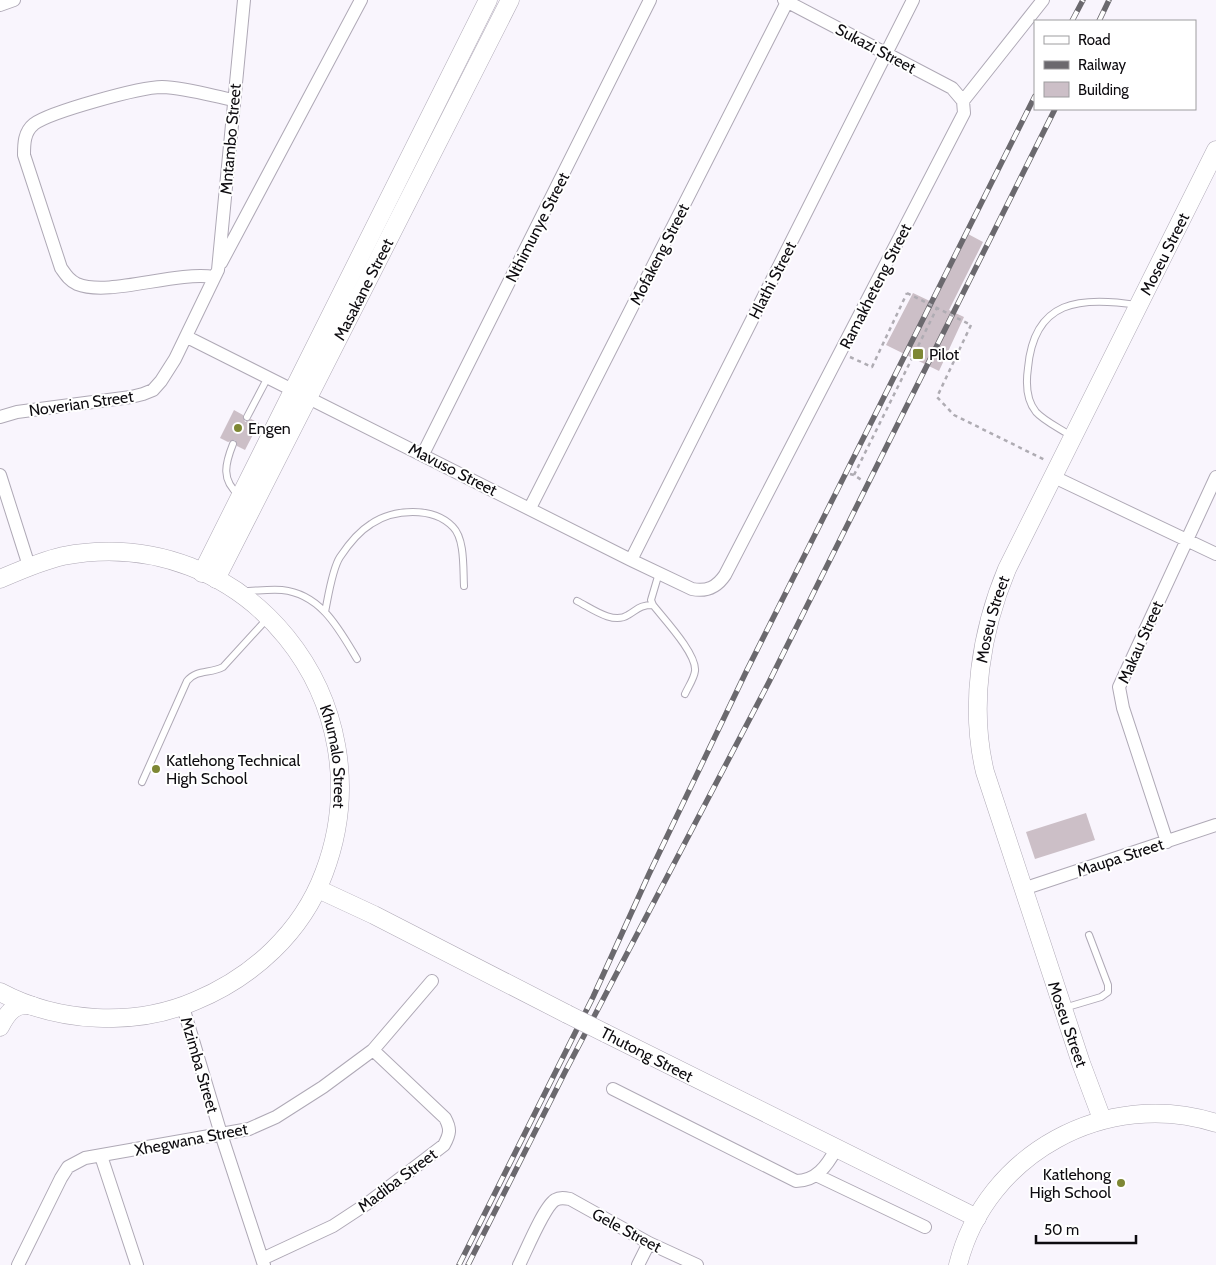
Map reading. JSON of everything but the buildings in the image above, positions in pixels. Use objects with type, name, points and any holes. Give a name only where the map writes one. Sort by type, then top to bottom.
[{"type":"street","points":[[0,4],[14,0]]},
{"type":"street","name":"Mntambo Street","points":[[216,273],[244,0]]},
{"type":"street","name":"Noverian Street","points":[[0,417],[16,412],[131,397],[153,390],[167,372],[186,337],[216,273],[361,0]]},
{"type":"street","name":"Masakane Street","points":[[209,576],[240,496],[488,0]]},
{"type":"street","name":"Masakane Street","points":[[209,576],[310,398],[510,0]]},
{"type":"street","name":"Nthimunye Street","points":[[423,454],[650,0]]},
{"type":"street","name":"Hlathi Street","points":[[632,560],[913,0]]},
{"type":"street","name":"Ramakheteng Street","points":[[720,583],[964,113],[963,102],[1043,0]]},
{"type":"street","name":"Sukazi Street","points":[[786,1],[952,88],[963,102]]},
{"type":"street","name":"Mofakeng Street","points":[[530,508],[786,1]]},
{"type":"street","points":[[216,273],[96,287],[76,283],[67,278],[61,268],[24,155],[24,142],[34,125],[51,116],[135,90],[160,87],[187,89],[233,100]]},
{"type":"street","name":"Moseu Street","points":[[1102,1119],[1063,1008],[983,763],[979,730],[981,667],[986,630],[995,597],[1072,436],[1216,150]]},
{"type":"street","name":"Mavuso Street","points":[[186,337],[294,389],[659,573],[701,590],[720,583]]},
{"type":"street","points":[[1055,471],[1216,554]]},
{"type":"street","points":[[0,476],[29,566]]},
{"type":"street","name":"Makau Street","points":[[1167,842],[1119,690],[1123,676],[1216,477]]},
{"type":"street","name":"Khumalo Street","points":[[0,579],[29,566],[64,556],[99,552],[143,556],[169,561],[209,576],[236,591],[269,617],[297,649],[314,678],[333,724],[341,766],[340,808],[333,850],[318,889],[299,920],[276,949],[248,973],[217,992],[183,1007],[146,1016],[108,1018],[71,1016],[34,1006],[0,992]]},
{"type":"street","name":"Maupa Street","points":[[1024,888],[1216,825]]},
{"type":"street","name":"Thutong Street","points":[[318,889],[374,914],[567,1014],[976,1218]]},
{"type":"street","name":"Xhegwana Street","points":[[18,1265],[68,1167],[85,1158],[249,1129],[276,1118],[323,1087],[373,1050],[432,981]]},
{"type":"street","points":[[0,1027],[14,1007],[25,1004],[34,1006]]},
{"type":"street","name":"Mzimba Street","points":[[183,1007],[221,1134],[263,1262]]},
{"type":"street","name":"Madiba Street","points":[[263,1262],[333,1226],[368,1203],[444,1145],[448,1138],[450,1131],[445,1118],[373,1050]]},
{"type":"street","points":[[613,1090],[789,1178],[804,1181],[816,1175],[829,1162],[836,1149]]},
{"type":"street","points":[[958,1265],[976,1218],[1004,1180],[1029,1156],[1069,1131],[1102,1119],[1135,1113],[1185,1115],[1216,1123]]},
{"type":"street","points":[[101,1156],[138,1265]]},
{"type":"street","points":[[816,1175],[925,1228]]},
{"type":"street","name":"Gele Street","points":[[519,1265],[548,1207],[557,1198],[570,1199],[649,1243],[697,1265]]},
{"type":"street","points":[[638,1265],[649,1243]]},
{"type":"lane","points":[[1072,436],[1036,412],[1027,392],[1029,353],[1034,334],[1046,318],[1063,308],[1085,302],[1106,300],[1138,305]]},
{"type":"lane","points":[[247,417],[268,377]]},
{"type":"lane","points":[[233,444],[225,470],[227,480],[240,496]]},
{"type":"lane","points":[[325,612],[338,560],[355,538],[371,523],[399,513],[420,512],[440,518],[454,527],[460,544],[464,586]]},
{"type":"lane","points":[[659,573],[651,600],[693,660],[695,672],[686,694]]},
{"type":"lane","points":[[236,591],[283,590],[303,596],[332,618],[357,659]]},
{"type":"lane","points":[[577,601],[604,615],[619,618],[627,616],[642,605],[653,605]]},
{"type":"lane","points":[[142,782],[192,675],[198,672],[216,671],[223,667],[269,617]]},
{"type":"lane","points":[[1063,1008],[1101,997],[1108,992],[1108,985],[1089,935]]},
{"type":"path","points":[[840,353],[872,367],[907,293],[971,325],[937,397],[954,415],[1055,471]]},
{"type":"path","points":[[854,475],[937,308]]},
{"type":"path","points":[[850,474],[862,481]]},
{"type":"railway","points":[[1073,20],[1083,0]]},
{"type":"railway","points":[[1099,20],[1109,0]]},
{"type":"railway","points":[[459,1265],[593,997],[649,874],[746,672],[1034,98]]},
{"type":"railway","points":[[468,1265],[565,1072],[769,682],[1055,110]]},
{"type":"place","name":"Pilot","points":[[918,354]]},
{"type":"place","name":"Engen","points":[[238,428]]},
{"type":"place","name":"Katlehong Technical High School","points":[[156,769]]},
{"type":"place","name":"Katlehong High School","points":[[1121,1183]]}]
